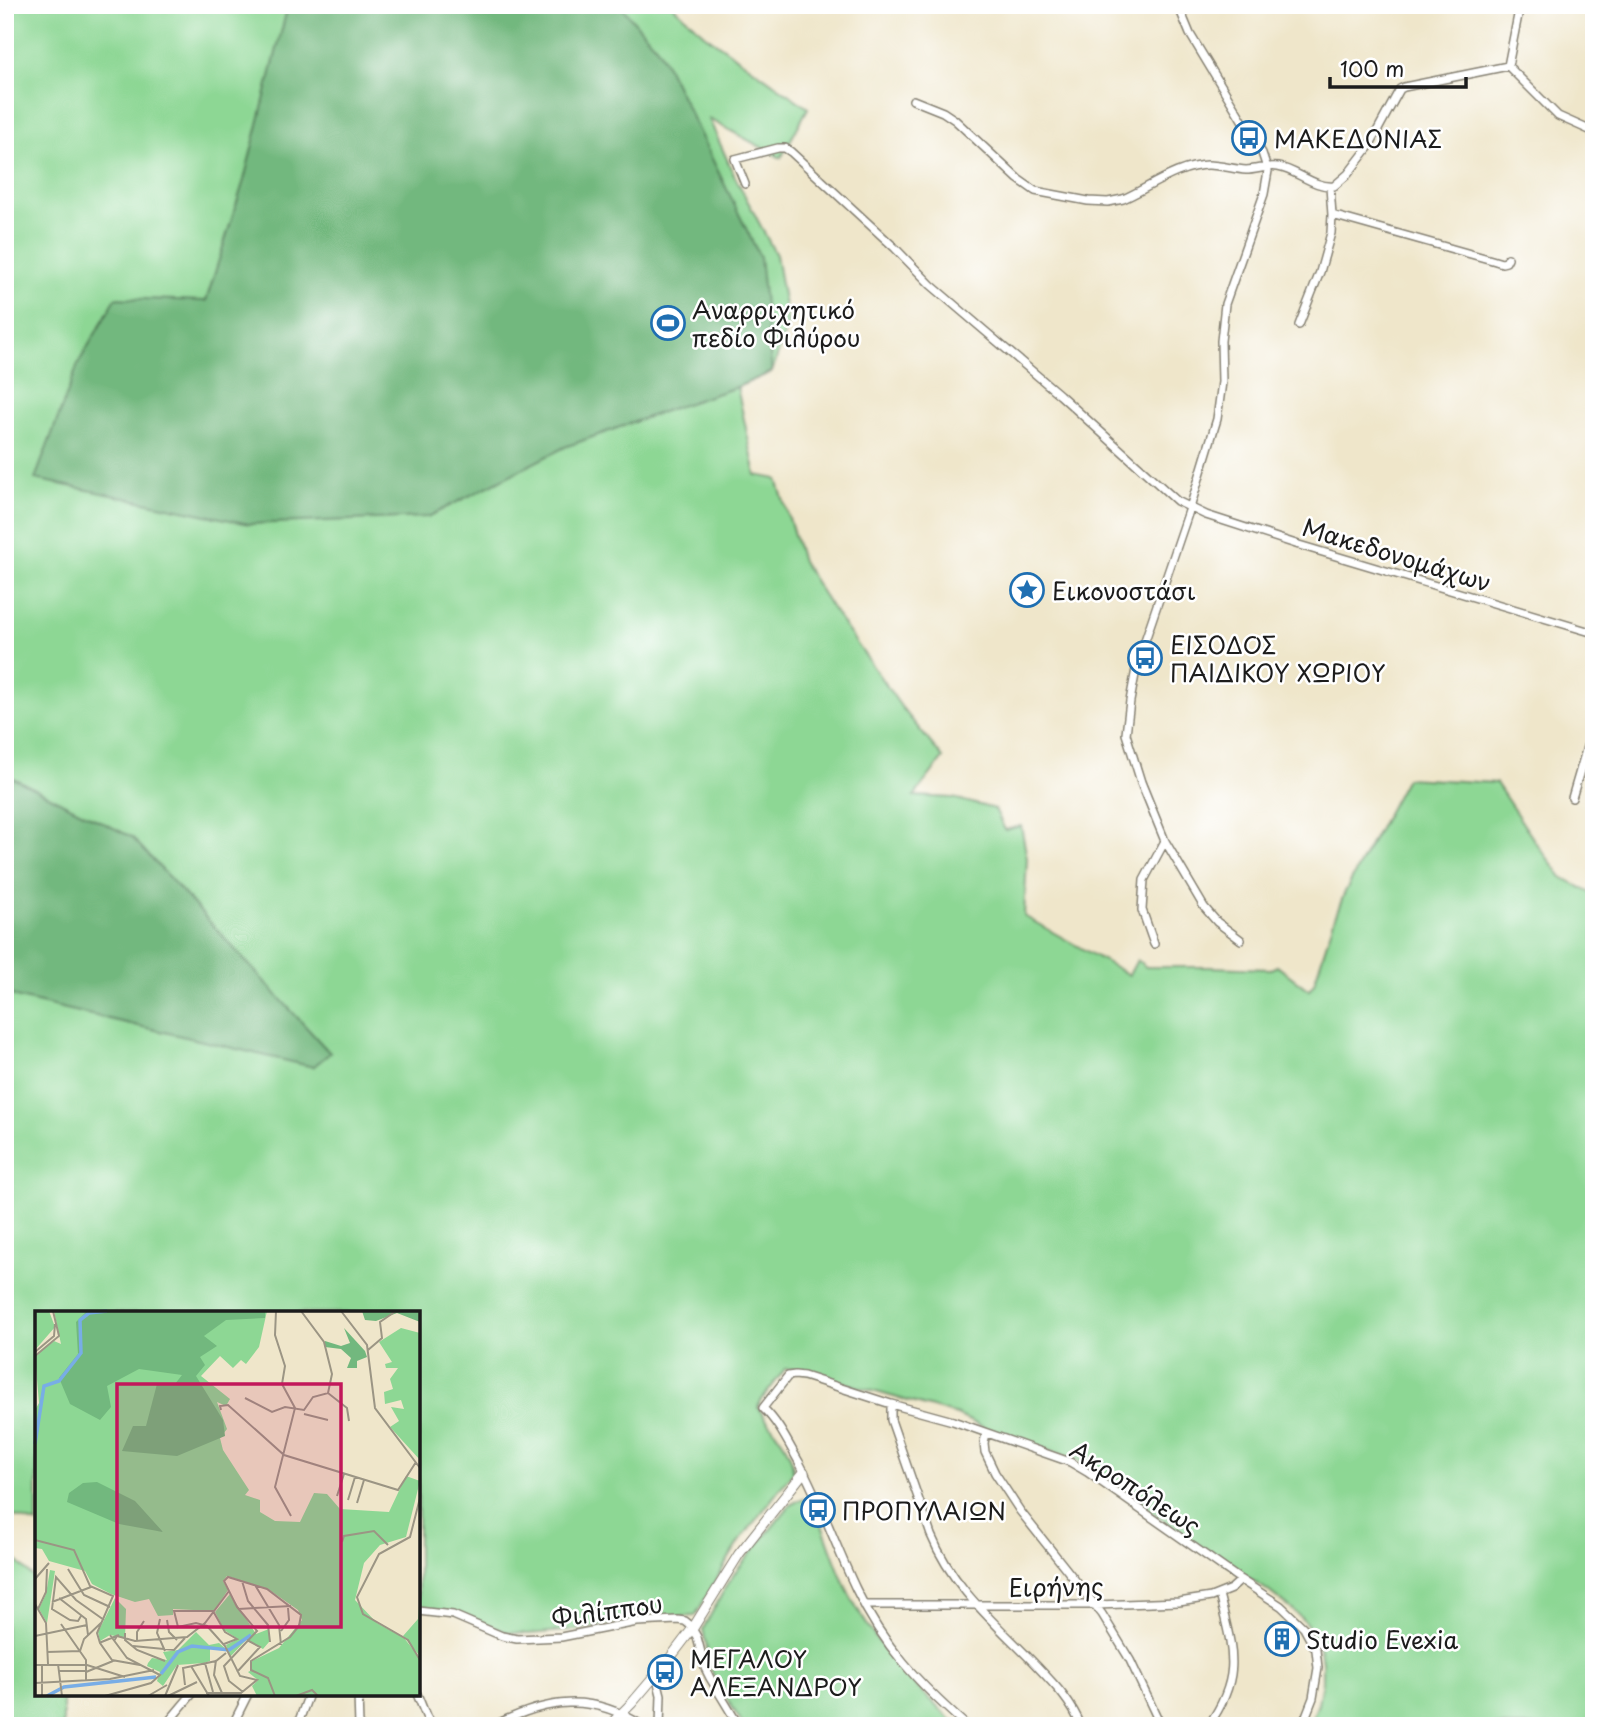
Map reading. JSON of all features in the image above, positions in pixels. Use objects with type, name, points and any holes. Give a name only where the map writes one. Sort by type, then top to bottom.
[{"type":"street","points":[[1178,5],[1190,34],[1256,142],[1267,166],[1267,181],[1225,304],[1221,341],[1222,382],[1217,419],[1137,664],[1126,734],[1141,782],[1165,841],[1204,907],[1217,922],[1241,940]]},
{"type":"street","points":[[1508,66],[1520,5]]},
{"type":"street","points":[[913,100],[948,116],[1035,191],[1088,201],[1115,201],[1177,172],[1210,164],[1248,170],[1267,166],[1280,167],[1330,187],[1343,179],[1368,148],[1400,89],[1508,66]]},
{"type":"street","points":[[1508,66],[1558,116],[1594,132]]},
{"type":"street","name":"Μακεδονομάχων","points":[[745,184],[735,159],[778,148],[791,152],[932,285],[1051,387],[1177,501],[1189,508],[1299,545],[1594,633]]},
{"type":"street","points":[[1299,325],[1313,292],[1333,225],[1330,187]]},
{"type":"street","points":[[1332,215],[1502,263],[1508,258]]},
{"type":"street","points":[[1572,798],[1594,723]]},
{"type":"street","points":[[1154,944],[1142,910],[1144,880],[1165,841]]},
{"type":"street","name":"Ακροπόλεως","points":[[804,1472],[780,1428],[763,1408],[785,1378],[793,1374],[940,1418],[1074,1464],[1281,1606],[1307,1631],[1317,1657],[1317,1680],[1302,1726]]},
{"type":"street","points":[[891,1404],[890,1417],[932,1538],[963,1590],[1056,1685],[1081,1726]]},
{"type":"street","points":[[986,1433],[986,1456],[999,1481],[1027,1521],[1096,1605],[1130,1660],[1161,1726]]},
{"type":"street","points":[[609,1726],[656,1675],[693,1628],[733,1563],[804,1472],[855,1586],[885,1640],[921,1683],[965,1724]]},
{"type":"street","name":"Ειρήνης","points":[[865,1605],[1096,1605],[1189,1601],[1219,1594],[1231,1589],[1241,1580]]},
{"type":"street","points":[[1208,1726],[1226,1695],[1233,1662],[1232,1644],[1219,1594]]},
{"type":"street","name":"Φιλίππου","points":[[420,1611],[453,1615],[502,1636],[517,1639],[561,1637],[637,1622],[687,1622],[701,1645],[706,1670],[738,1726]]},
{"type":"street","points":[[656,1675],[661,1695],[660,1726]]},
{"type":"street","points":[[165,1726],[190,1696]]},
{"type":"street","points":[[232,1726],[247,1696]]},
{"type":"street","points":[[297,1726],[308,1696]]},
{"type":"street","points":[[358,1696],[359,1726]]},
{"type":"street","points":[[418,1696],[432,1726]]},
{"type":"street","points":[[493,1726],[525,1712],[566,1702],[591,1704],[621,1714],[643,1726]]},
{"type":"green space","points":[[5,5],[672,5],[704,34],[808,108],[781,158],[709,119],[734,175],[776,255],[788,323],[772,372],[737,387],[756,475],[777,479],[802,561],[902,708],[943,758],[914,796],[953,798],[995,809],[1005,830],[1021,826],[1027,858],[1024,916],[1129,975],[1137,960],[1146,967],[1271,969],[1277,966],[1309,990],[1314,983],[1345,892],[1406,778],[1496,783],[1562,877],[1594,895],[1594,1726],[1309,1726],[1318,1704],[1322,1682],[1320,1650],[1307,1624],[1267,1590],[1079,1461],[987,1429],[957,1415],[796,1369],[785,1369],[758,1407],[785,1446],[793,1472],[738,1543],[695,1616],[648,1618],[576,1630],[528,1634],[507,1632],[455,1612],[420,1607],[420,1311],[35,1311],[35,1523],[5,1513]]},
{"type":"green space","points":[[288,5],[620,5],[659,50],[760,257],[772,372],[737,387],[565,447],[428,517],[249,524],[35,479],[79,362],[116,298],[206,301],[244,180]]},
{"type":"green space","points":[[5,774],[132,837],[330,1053],[313,1067],[19,998],[5,992]]},
{"type":"green space","points":[[807,1499],[814,1505],[846,1588],[874,1635],[913,1683],[958,1726],[744,1726],[711,1670],[703,1629],[734,1574],[790,1505]]},
{"type":"green space","points":[[5,1549],[35,1579],[35,1696],[63,1696],[63,1726],[5,1726]]},
{"type":"place","name":"ΜΑΚΕΔΟΝΙΑΣ","points":[[1249,138]]},
{"type":"place","name":"Αναρριχητικό πεδίο Φιλύρου","points":[[668,323]]},
{"type":"place","name":"Εικονοστάσι","points":[[1027,590]]},
{"type":"place","name":"ΕΙΣΟΔΟΣ ΠΑΙΔΙΚΟΥ ΧΩΡΙΟΥ","points":[[1145,658]]},
{"type":"place","name":"ΠΡΟΠΥΛΑΙΩΝ","points":[[818,1510]]},
{"type":"place","name":"Studio Evexia","points":[[1282,1639]]},
{"type":"place","name":"ΜΕΓΑΛΟΥ ΑΛΕΞΑΝΔΡΟΥ","points":[[665,1672]]}]
